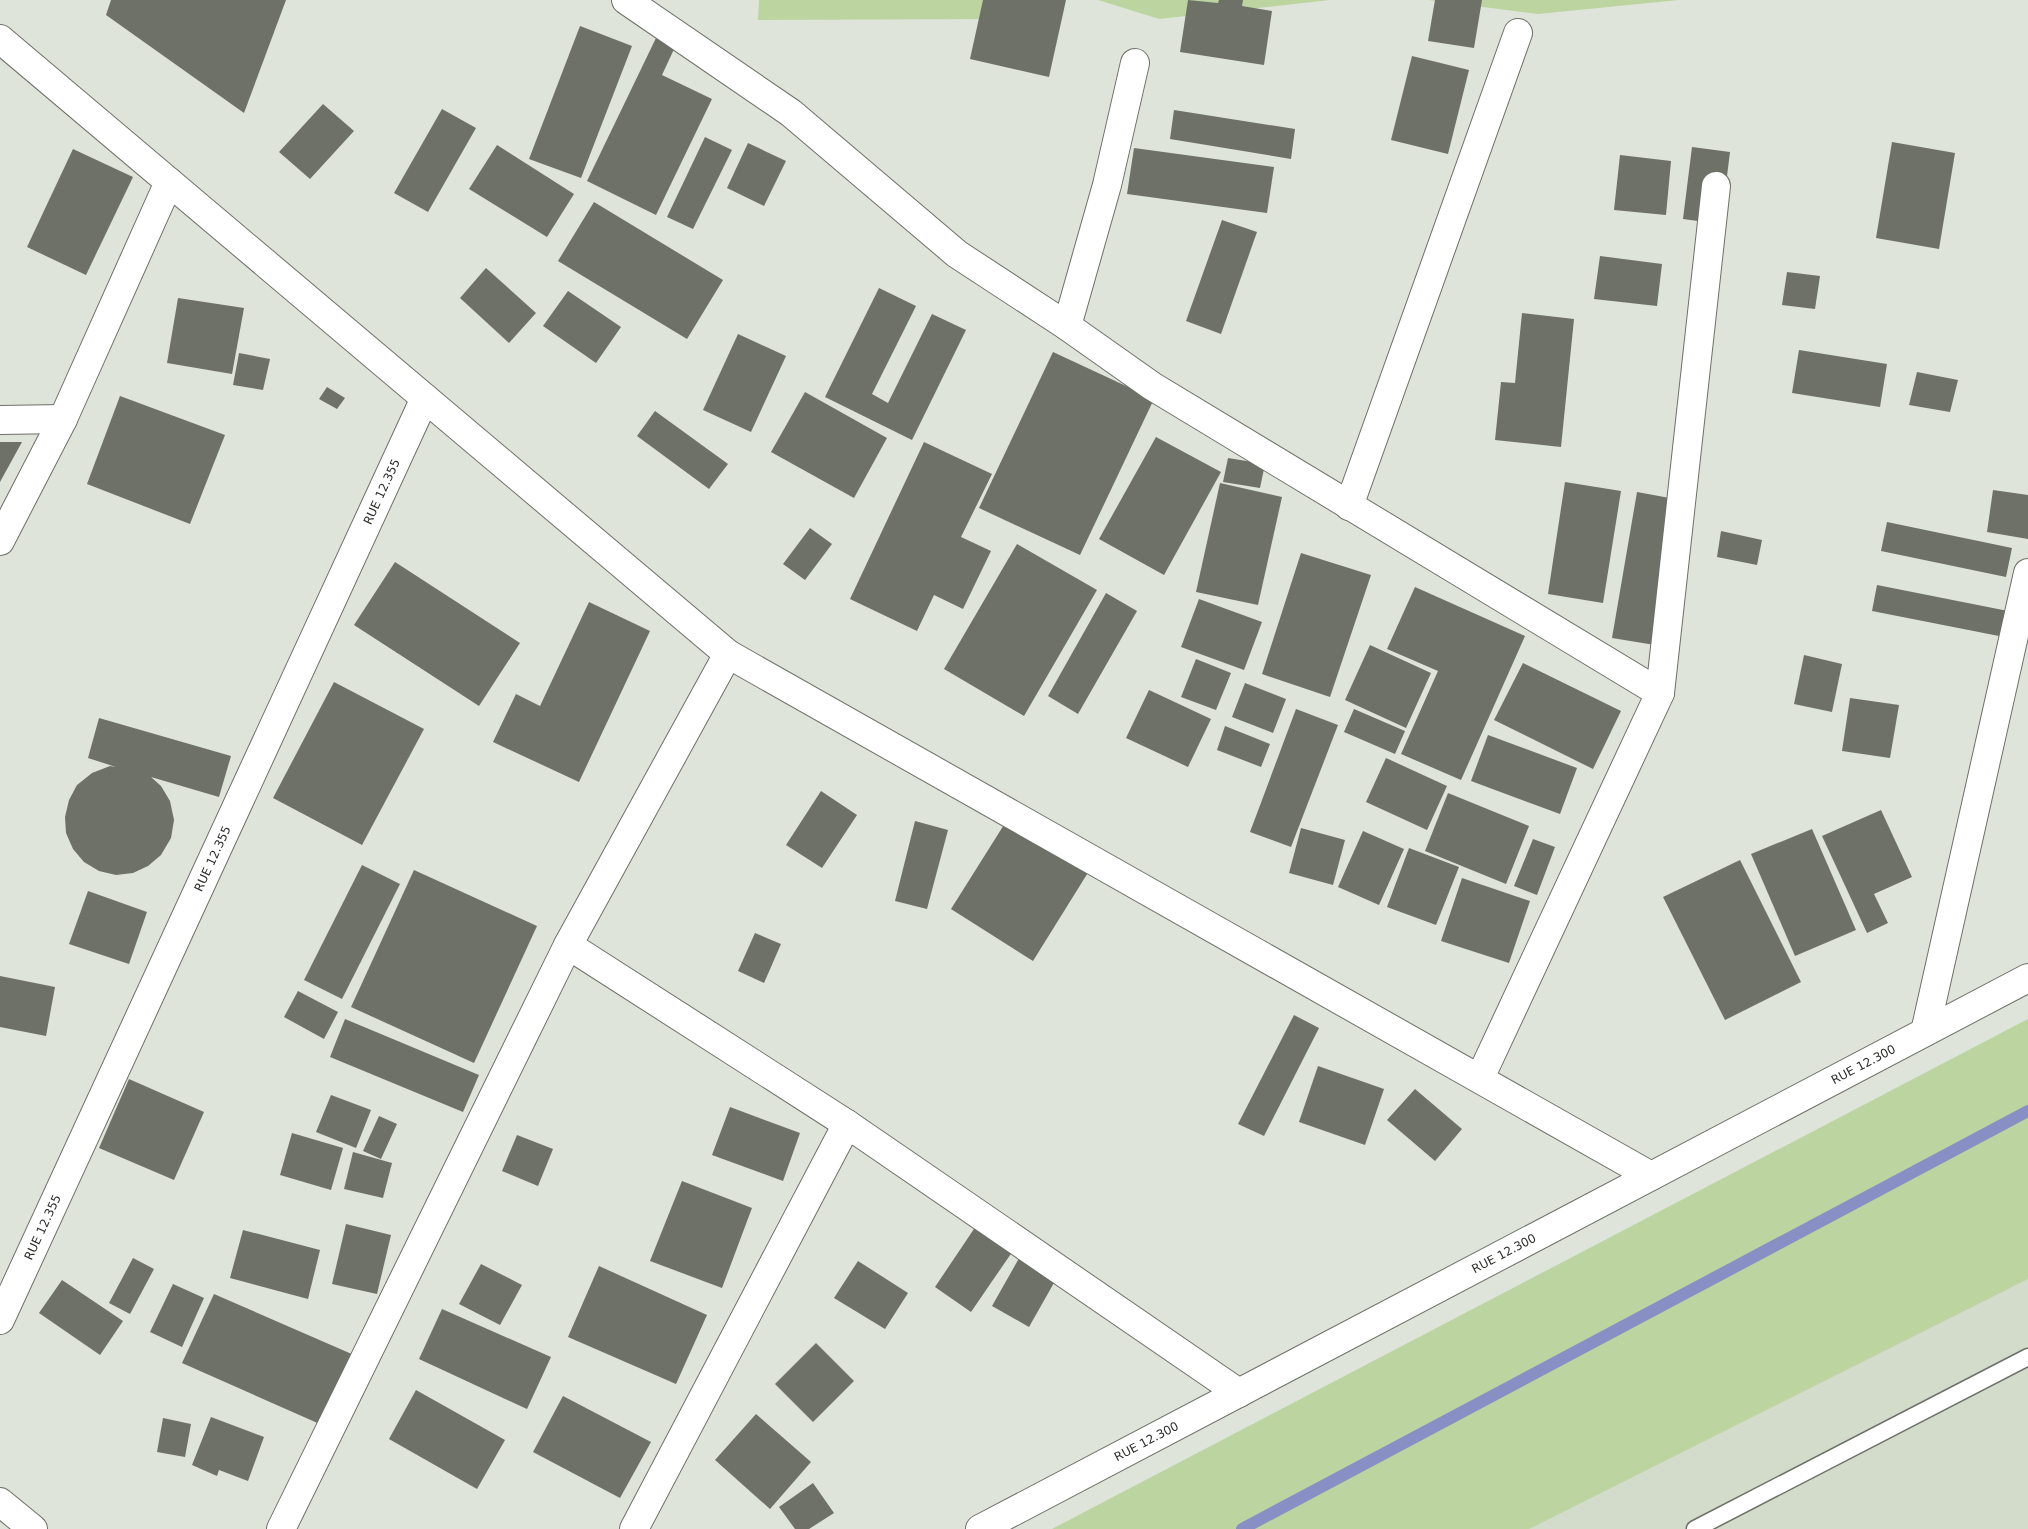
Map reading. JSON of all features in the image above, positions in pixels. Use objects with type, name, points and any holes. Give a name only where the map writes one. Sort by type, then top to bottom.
[{"type":"street","points":[[626,0],[791,113],[957,254],[1067,326],[1152,386],[1660,693]]},
{"type":"street","points":[[1349,506],[1518,33]]},
{"type":"street","points":[[0,39],[728,654],[1651,1176]]},
{"type":"street","points":[[1067,326],[1107,185],[1135,63]]},
{"type":"street","points":[[0,541],[64,419],[169,182]]},
{"type":"street","points":[[1480,1078],[1660,693],[1716,186]]},
{"type":"street","name":"RUE 12.355","points":[[0,1320],[425,398]]},
{"type":"street","points":[[0,420],[64,419]]},
{"type":"street","points":[[1925,1032],[2028,573]]},
{"type":"street","points":[[281,1529],[568,945],[728,654]]},
{"type":"street","points":[[568,945],[847,1124],[1239,1393]]},
{"type":"street","name":"RUE 12.300","points":[[980,1529],[2028,978]]},
{"type":"street","points":[[634,1529],[847,1124]]},
{"type":"street","points":[[0,1502],[33,1529]]},
{"type":"lane","points":[[1695,1529],[2028,1357]]},
{"type":"shaded area","points":[[2028,1019],[2028,1529],[1052,1529]]},
{"type":"green space","points":[[759,0],[1008,0],[1003,19],[758,20]]},
{"type":"green space","points":[[1098,0],[1330,0],[1159,19]]},
{"type":"green space","points":[[1428,0],[1679,0],[1538,14]]},
{"type":"green space","points":[[2028,1019],[2028,1279],[1529,1529],[1052,1529]]},
{"type":"building","points":[[111,0],[286,0],[244,113],[106,15]]},
{"type":"building","points":[[983,0],[1066,0],[1049,77],[970,59]]},
{"type":"building","points":[[1188,0],[1218,3],[1219,0],[1243,0],[1242,6],[1272,11],[1264,65],[1180,52]]},
{"type":"building","points":[[1435,0],[1482,0],[1474,48],[1428,41]]},
{"type":"building","points":[[580,26],[632,46],[581,178],[529,159]]},
{"type":"building","points":[[656,38],[675,47],[662,75],[712,99],[656,215],[587,181]]},
{"type":"building","points":[[1412,56],[1469,70],[1448,154],[1391,140]]},
{"type":"building","points":[[323,104],[354,131],[310,179],[279,152]]},
{"type":"building","points":[[442,109],[476,128],[428,212],[394,193]]},
{"type":"building","points":[[1174,110],[1295,129],[1291,159],[1170,139]]},
{"type":"building","points":[[705,137],[732,150],[693,229],[667,217]]},
{"type":"building","points":[[1892,142],[1955,153],[1939,249],[1876,238]]},
{"type":"building","points":[[748,143],[786,161],[764,206],[727,188]]},
{"type":"building","points":[[497,145],[574,194],[547,237],[469,189]]},
{"type":"building","points":[[1692,147],[1730,152],[1721,224],[1683,219]]},
{"type":"building","points":[[1134,148],[1274,167],[1267,213],[1127,194]]},
{"type":"building","points":[[73,149],[133,177],[86,275],[27,247]]},
{"type":"building","points":[[1620,155],[1671,161],[1666,215],[1614,210]]},
{"type":"building","points":[[594,202],[723,280],[687,339],[558,261]]},
{"type":"building","points":[[1222,220],[1257,232],[1221,334],[1186,321]]},
{"type":"building","points":[[1600,256],[1662,264],[1657,306],[1594,299]]},
{"type":"building","points":[[486,268],[536,313],[509,343],[460,298]]},
{"type":"building","points":[[1787,272],[1820,276],[1815,309],[1782,305]]},
{"type":"building","points":[[879,288],[916,306],[872,394],[888,403],[932,314],[966,330],[912,440],[825,397]]},
{"type":"building","points":[[568,291],[621,327],[596,363],[543,326]]},
{"type":"building","points":[[178,298],[244,308],[232,374],[167,363]]},
{"type":"building","points":[[1522,313],[1574,319],[1561,447],[1495,440],[1501,382],[1515,383]]},
{"type":"building","points":[[738,334],[786,356],[751,432],[703,410]]},
{"type":"building","points":[[1799,350],[1887,364],[1880,407],[1792,393]]},
{"type":"building","points":[[1053,352],[1154,399],[1080,555],[979,508]]},
{"type":"building","points":[[239,353],[270,359],[263,390],[233,385]]},
{"type":"building","points":[[1917,372],[1958,380],[1950,412],[1909,405]]},
{"type":"building","points":[[327,387],[345,398],[337,409],[319,399]]},
{"type":"building","points":[[805,392],[887,438],[854,498],[771,452]]},
{"type":"building","points":[[120,396],[225,435],[190,524],[87,484]]},
{"type":"building","points":[[655,411],[728,464],[709,489],[637,436]]},
{"type":"building","points":[[1156,437],[1221,472],[1164,575],[1099,539]]},
{"type":"building","points":[[0,442],[22,442],[0,482]]},
{"type":"building","points":[[924,442],[992,474],[961,537],[991,551],[963,609],[934,595],[917,631],[850,599]]},
{"type":"building","points":[[1228,458],[1265,464],[1260,488],[1223,482]]},
{"type":"building","points":[[1565,482],[1621,491],[1603,603],[1548,594]]},
{"type":"building","points":[[1220,483],[1282,497],[1258,605],[1196,592]]},
{"type":"building","points":[[1993,490],[2028,495],[2028,539],[1987,532]]},
{"type":"building","points":[[1637,492],[1686,501],[1661,646],[1612,638]]},
{"type":"building","points":[[1887,522],[2012,548],[2006,577],[1881,551]]},
{"type":"building","points":[[810,528],[832,544],[805,580],[783,564]]},
{"type":"building","points":[[1721,531],[1762,540],[1757,565],[1717,557]]},
{"type":"building","points":[[1017,544],[1097,590],[1024,716],[944,669]]},
{"type":"building","points":[[1301,553],[1371,575],[1330,697],[1262,674]]},
{"type":"building","points":[[395,562],[520,643],[479,706],[354,625]]},
{"type":"building","points":[[1877,585],[2008,611],[2004,637],[1872,611]]},
{"type":"building","points":[[1415,587],[1525,636],[1461,780],[1401,754],[1438,671],[1387,649]]},
{"type":"building","points":[[1106,593],[1137,611],[1078,714],[1048,696]]},
{"type":"building","points":[[1199,599],[1262,622],[1244,670],[1181,647]]},
{"type":"building","points":[[589,602],[650,631],[579,782],[493,742],[516,694],[540,706]]},
{"type":"building","points":[[1370,645],[1431,673],[1406,728],[1345,700]]},
{"type":"building","points":[[1804,655],[1842,664],[1832,712],[1794,704]]},
{"type":"building","points":[[1196,659],[1231,673],[1216,710],[1181,697]]},
{"type":"building","points":[[1523,663],[1621,711],[1593,769],[1494,720]]},
{"type":"building","points":[[334,682],[424,729],[362,845],[273,798]]},
{"type":"building","points":[[1245,683],[1286,699],[1273,733],[1232,717]]},
{"type":"building","points":[[1149,690],[1211,719],[1188,767],[1126,738]]},
{"type":"building","points":[[1850,698],[1899,705],[1890,758],[1842,751]]},
{"type":"building","points":[[1296,709],[1338,725],[1291,847],[1250,832]]},
{"type":"building","points":[[1354,709],[1405,731],[1395,754],[1344,732]]},
{"type":"building","points":[[99,718],[231,756],[219,797],[151,777],[161,786],[170,801],[174,820],[171,838],[161,855],[148,866],[133,873],[116,875],[99,871],[84,862],[73,849],[66,833],[65,817],[69,800],[77,785],[92,773],[110,766],[116,767],[88,758]]},
{"type":"building","points":[[1225,726],[1270,744],[1261,767],[1217,750]]},
{"type":"building","points":[[1488,735],[1577,768],[1560,814],[1471,781]]},
{"type":"building","points":[[1386,758],[1447,786],[1427,830],[1366,802]]},
{"type":"building","points":[[821,791],[857,815],[822,868],[786,845]]},
{"type":"building","points":[[1448,793],[1529,826],[1506,884],[1425,851]]},
{"type":"building","points":[[1881,810],[1912,877],[1874,894],[1888,923],[1867,933],[1822,836]]},
{"type":"building","points":[[1007,820],[1089,871],[1033,961],[951,909]]},
{"type":"building","points":[[915,821],[948,830],[927,909],[895,901]]},
{"type":"building","points":[[1301,828],[1345,840],[1333,885],[1289,873]]},
{"type":"building","points":[[1812,829],[1856,930],[1795,956],[1751,854]]},
{"type":"building","points":[[1363,831],[1404,849],[1379,905],[1338,887]]},
{"type":"building","points":[[1533,839],[1555,847],[1537,895],[1514,886]]},
{"type":"building","points":[[1409,848],[1459,867],[1436,925],[1387,907]]},
{"type":"building","points":[[1740,860],[1801,982],[1725,1020],[1663,897]]},
{"type":"building","points":[[362,865],[400,884],[342,999],[304,980]]},
{"type":"building","points":[[414,870],[537,926],[474,1063],[351,1007]]},
{"type":"building","points":[[1462,878],[1530,901],[1509,963],[1441,941]]},
{"type":"building","points":[[88,891],[147,912],[129,964],[69,944]]},
{"type":"building","points":[[755,933],[781,944],[764,983],[738,971]]},
{"type":"building","points":[[0,976],[55,987],[46,1036],[0,1027]]},
{"type":"building","points":[[298,991],[338,1012],[324,1039],[284,1017]]},
{"type":"building","points":[[1294,1015],[1319,1028],[1264,1136],[1238,1124]]},
{"type":"building","points":[[345,1019],[479,1075],[463,1112],[330,1057]]},
{"type":"building","points":[[1318,1066],[1384,1089],[1365,1145],[1299,1122]]},
{"type":"building","points":[[129,1079],[204,1112],[174,1180],[99,1148]]},
{"type":"building","points":[[1415,1089],[1462,1129],[1435,1161],[1387,1120]]},
{"type":"building","points":[[331,1095],[371,1110],[356,1148],[316,1132]]},
{"type":"building","points":[[730,1107],[800,1133],[783,1181],[712,1155]]},
{"type":"building","points":[[379,1116],[397,1124],[381,1159],[363,1151]]},
{"type":"building","points":[[292,1133],[343,1148],[331,1190],[280,1175]]},
{"type":"building","points":[[517,1135],[553,1149],[538,1186],[502,1171]]},
{"type":"building","points":[[353,1152],[392,1163],[383,1198],[344,1189]]},
{"type":"building","points":[[682,1181],[752,1208],[722,1288],[650,1261]]},
{"type":"building","points":[[982,1217],[1019,1242],[971,1312],[935,1287]]},
{"type":"building","points":[[346,1224],[391,1235],[377,1294],[332,1284]]},
{"type":"building","points":[[243,1230],[320,1250],[308,1299],[230,1278]]},
{"type":"building","points":[[1022,1253],[1059,1274],[1029,1327],[992,1306]]},
{"type":"building","points":[[133,1258],[154,1269],[130,1314],[109,1303]]},
{"type":"building","points":[[858,1261],[908,1293],[885,1329],[834,1298]]},
{"type":"building","points":[[481,1264],[522,1285],[500,1325],[459,1304]]},
{"type":"building","points":[[599,1266],[707,1315],[676,1384],[568,1337]]},
{"type":"building","points":[[62,1280],[123,1321],[100,1355],[39,1313]]},
{"type":"building","points":[[173,1284],[204,1298],[182,1347],[150,1332]]},
{"type":"building","points":[[214,1294],[354,1355],[322,1425],[182,1363]]},
{"type":"building","points":[[442,1309],[551,1357],[527,1409],[419,1359]]},
{"type":"building","points":[[816,1343],[854,1381],[813,1422],[775,1384]]},
{"type":"building","points":[[416,1390],[505,1440],[477,1489],[389,1439]]},
{"type":"building","points":[[563,1396],[651,1442],[620,1498],[533,1452]]},
{"type":"building","points":[[756,1414],[811,1462],[770,1509],[715,1460]]},
{"type":"building","points":[[211,1417],[264,1437],[248,1481],[219,1470],[217,1476],[192,1465]]},
{"type":"building","points":[[163,1418],[191,1424],[185,1457],[157,1452]]},
{"type":"building","points":[[813,1483],[834,1513],[809,1529],[795,1529],[779,1507]]},
{"type":"waterway","points":[[1242,1529],[2028,1111]]}]
